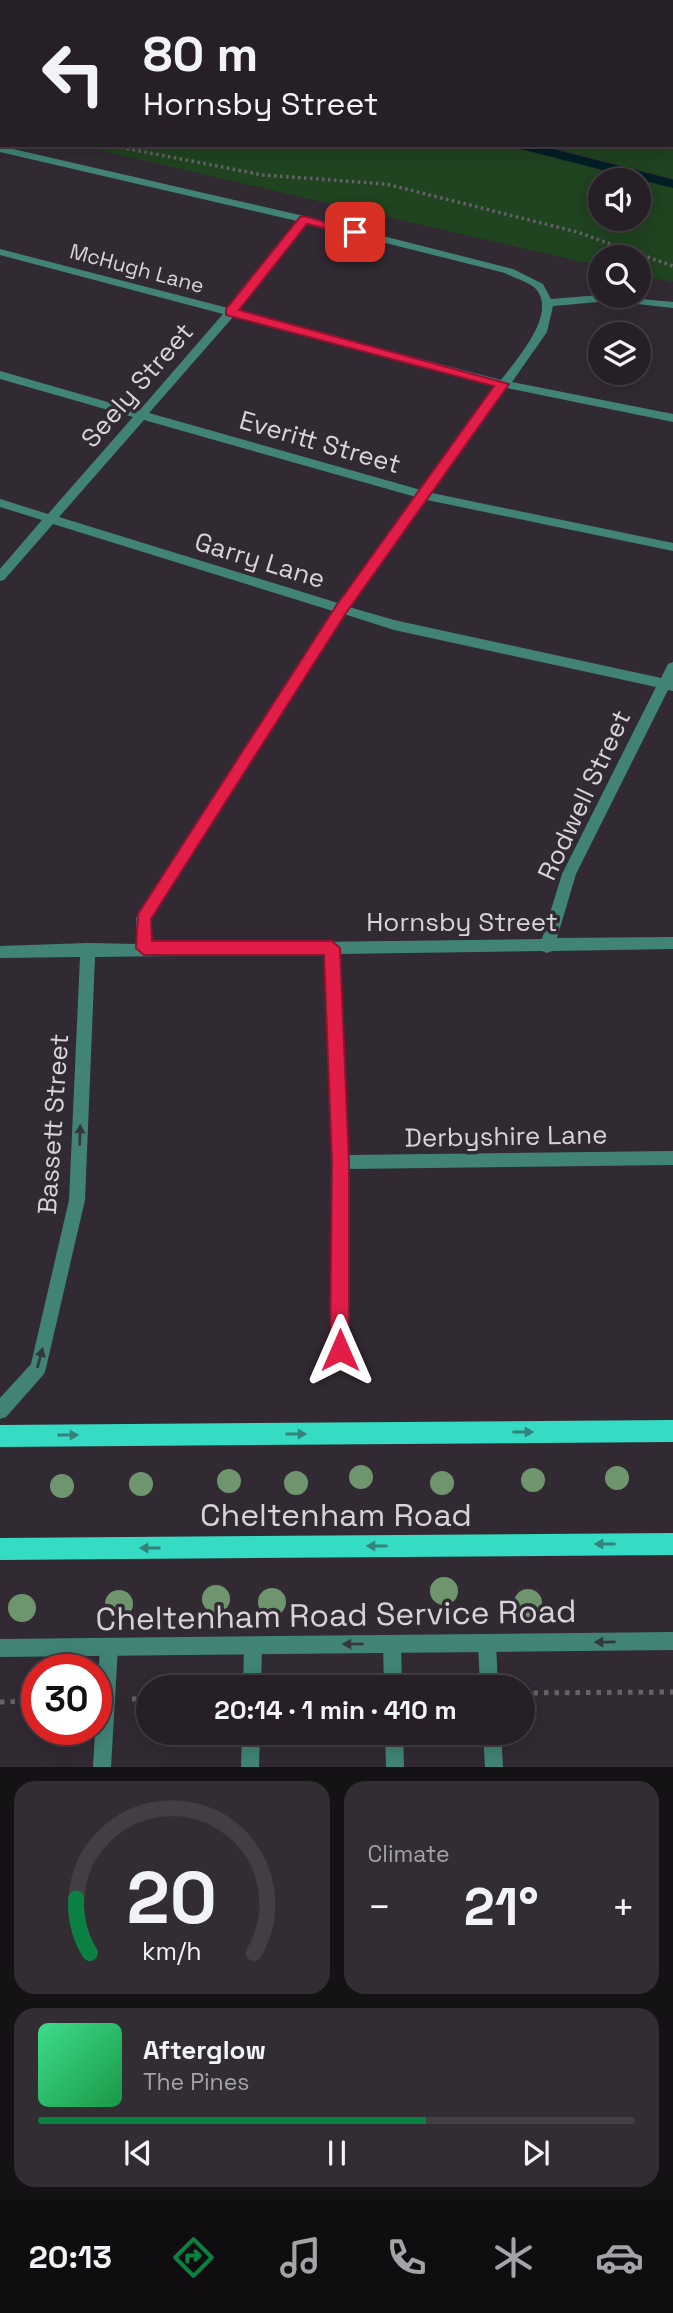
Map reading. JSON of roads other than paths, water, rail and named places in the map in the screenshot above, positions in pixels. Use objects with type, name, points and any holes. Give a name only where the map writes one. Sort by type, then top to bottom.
[{"type":"main road","points":[[0,1436],[673,1431]]},
{"type":"main road","name":"Cheltenham Road","points":[[0,1549],[673,1544]]},
{"type":"street","points":[[0,149],[304,219],[509,271],[539,286],[548,303],[542,332],[341,609],[143,918],[144,948]]},
{"type":"street","name":"Seely Street","points":[[0,577],[231,312],[304,219]]},
{"type":"street","name":"McHugh Lane","points":[[0,252],[503,384],[673,418]]},
{"type":"street","points":[[548,303],[587,296],[628,297],[673,305]]},
{"type":"street","name":"Everitt Street","points":[[0,375],[423,495],[673,547]]},
{"type":"street","name":"Garry Lane","points":[[0,503],[394,625],[669,685]]},
{"type":"street","name":"Rodwell Street","points":[[547,947],[569,874],[669,685],[673,667]]},
{"type":"street","name":"Hornsby Street","points":[[0,952],[144,948],[547,947],[673,943]]},
{"type":"street","points":[[332,948],[341,1163],[340,1350]]},
{"type":"street","name":"Bassett Street","points":[[0,1411],[38,1368],[78,1200],[88,949]]},
{"type":"street","name":"Derbyshire Lane","points":[[341,1163],[673,1158]]},
{"type":"street","name":"Cheltenham Road Service Road","points":[[0,1648],[673,1641]]},
{"type":"street","points":[[487,1643],[488,1675]]},
{"type":"street","points":[[392,1644],[393,1675]]},
{"type":"street","points":[[252,1675],[253,1646]]},
{"type":"street","points":[[102,1767],[109,1647]]},
{"type":"street","points":[[250,1767],[251,1745]]},
{"type":"street","points":[[394,1745],[395,1767]]},
{"type":"street","points":[[493,1745],[494,1767]]},
{"type":"waterway","points":[[529,147],[673,184]]}]
